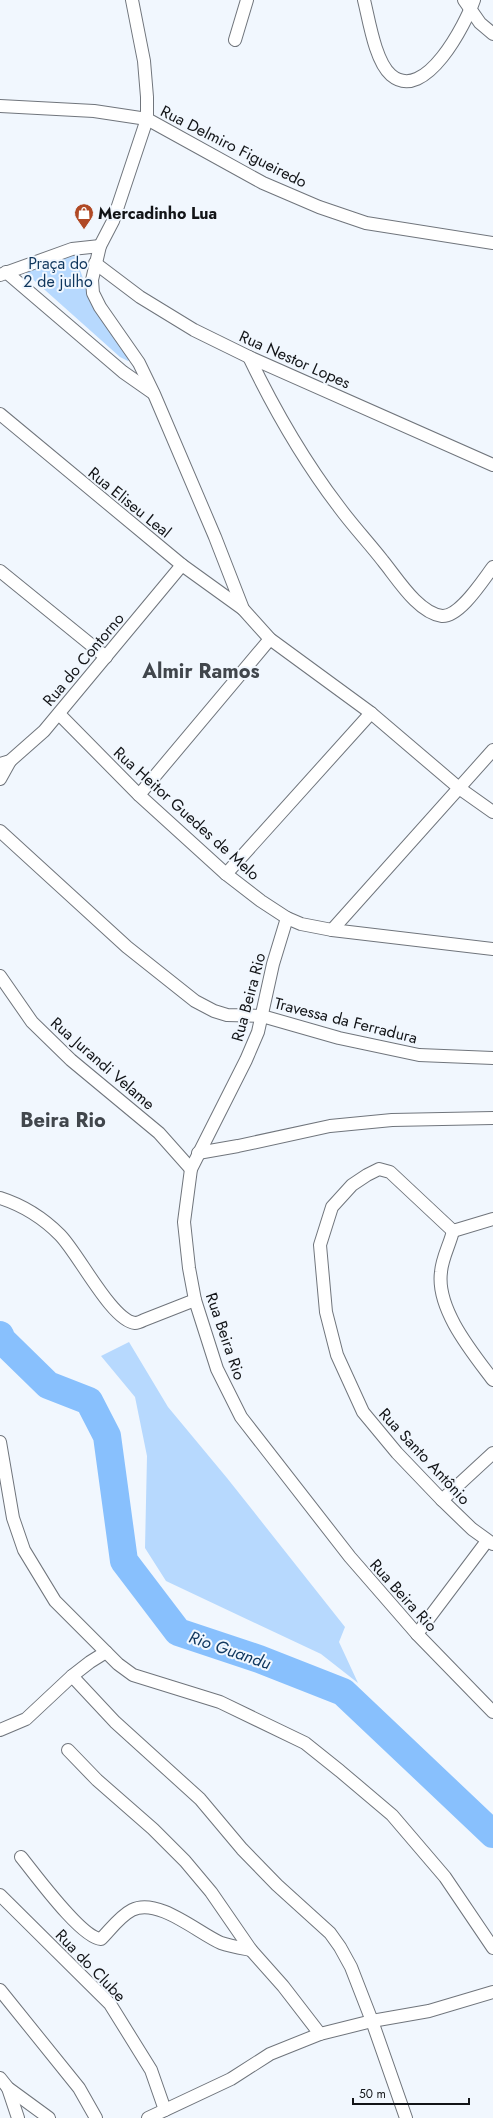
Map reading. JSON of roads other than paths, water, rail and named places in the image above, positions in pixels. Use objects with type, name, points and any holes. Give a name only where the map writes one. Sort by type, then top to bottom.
[{"type":"street","points":[[132,0],[144,61],[147,119],[113,221],[100,246],[92,280],[93,293],[100,307],[139,363],[154,394],[215,537],[243,609],[270,640],[371,713],[459,788],[493,812]]},
{"type":"street","points":[[235,40],[247,0]]},
{"type":"street","points":[[364,0],[382,61],[392,75],[401,79],[412,80],[427,74],[460,34],[472,6]]},
{"type":"street","points":[[464,0],[472,6],[493,34]]},
{"type":"street","points":[[0,106],[94,111],[147,119]]},
{"type":"street","name":"Rua Delmiro Figueiredo","points":[[147,119],[263,183],[319,207],[366,223],[493,243]]},
{"type":"street","points":[[3,274],[72,249],[87,246],[100,246]]},
{"type":"street","name":"Rua Nestor Lopes","points":[[95,264],[162,311],[249,357],[493,465]]},
{"type":"street","points":[[3,274],[123,372],[154,394]]},
{"type":"street","points":[[249,357],[266,392],[300,450],[339,507],[413,598],[431,612],[442,616],[451,614],[463,605],[493,568]]},
{"type":"street","name":"Rua Eliseu Leal","points":[[0,414],[182,565],[243,609]]},
{"type":"street","name":"Rua do Contorno","points":[[5,762],[44,732],[182,565]]},
{"type":"street","points":[[0,571],[106,657]]},
{"type":"street","points":[[139,795],[270,640]]},
{"type":"street","points":[[226,874],[371,713]]},
{"type":"street","name":"Rua Heitor Guedes de Melo","points":[[59,714],[139,795],[226,874],[261,901],[288,918],[302,924],[332,930],[491,946]]},
{"type":"street","points":[[332,930],[493,750]]},
{"type":"street","points":[[0,779],[5,762]]},
{"type":"street","name":"Travessa da Ferradura","points":[[0,831],[128,947],[196,1000],[214,1012],[227,1015],[262,1016],[339,1038],[420,1055],[493,1058]]},
{"type":"street","name":"Rua Beira Rio","points":[[288,918],[273,964],[262,1016],[246,1060],[190,1169],[184,1222],[189,1268],[195,1300],[217,1369],[241,1417],[345,1551],[417,1634],[493,1712]]},
{"type":"street","name":"Rua Jurandi Velame","points":[[0,976],[32,1022],[71,1060],[159,1133],[190,1169]]},
{"type":"street","points":[[198,1153],[330,1126],[392,1120],[493,1118]]},
{"type":"street","name":"Rua Santo Antônio","points":[[453,1231],[428,1209],[405,1184],[390,1172],[379,1169],[352,1185],[332,1207],[320,1246],[328,1319],[337,1355],[363,1412],[397,1453],[442,1500],[472,1529],[490,1542]]},
{"type":"street","points":[[0,1198],[39,1217],[60,1235],[74,1251],[108,1302],[127,1320],[135,1323],[140,1322],[195,1300]]},
{"type":"street","points":[[493,1219],[453,1231],[441,1271],[441,1289],[451,1318],[472,1352],[493,1380]]},
{"type":"street","points":[[0,1442],[13,1518],[24,1550],[55,1601],[106,1652],[133,1675],[220,1702],[305,1743],[392,1815],[445,1877],[493,1948]]},
{"type":"street","points":[[442,1500],[493,1453]]},
{"type":"street","points":[[417,1634],[490,1542]]},
{"type":"street","points":[[0,1730],[26,1719],[72,1676],[106,1652]]},
{"type":"street","points":[[72,1676],[115,1722],[200,1799],[242,1849],[277,1885],[330,1933],[351,1967],[359,1991],[372,2021],[406,2118]]},
{"type":"street","points":[[68,1750],[97,1780],[153,1829],[185,1861],[211,1892],[251,1950],[283,1986],[320,2034]]},
{"type":"street","points":[[21,1857],[78,1926],[95,1939],[101,1939],[124,1916],[132,1910],[142,1907],[155,1908],[175,1916],[222,1943],[251,1950]]},
{"type":"street","name":"Rua do Clube","points":[[0,1895],[110,2004],[151,2070],[165,2110]]},
{"type":"street","points":[[0,1990],[79,2088],[96,2118]]},
{"type":"street","points":[[148,2118],[231,2079],[270,2054],[320,2034],[372,2021],[429,2011],[493,1992]]},
{"type":"street","points":[[0,2078],[8,2088],[49,2118]]},
{"type":"street","points":[[8,2088],[18,2118]]},
{"type":"waterway","name":"Rio Guandu","points":[[0,1335],[2,1340],[48,1385],[89,1401],[107,1436],[124,1561],[178,1632],[259,1659],[343,1692],[493,1834]]},
{"type":"place","name":"Mercadinho Lua","points":[[84,230]]},
{"type":"district","name":"Almir Ramos","points":[[201,671]]},
{"type":"district","name":"Beira Rio","points":[[63,1120]]},
{"type":"park label","name":"Praça do 2 de julho","points":[[58,272]]}]
